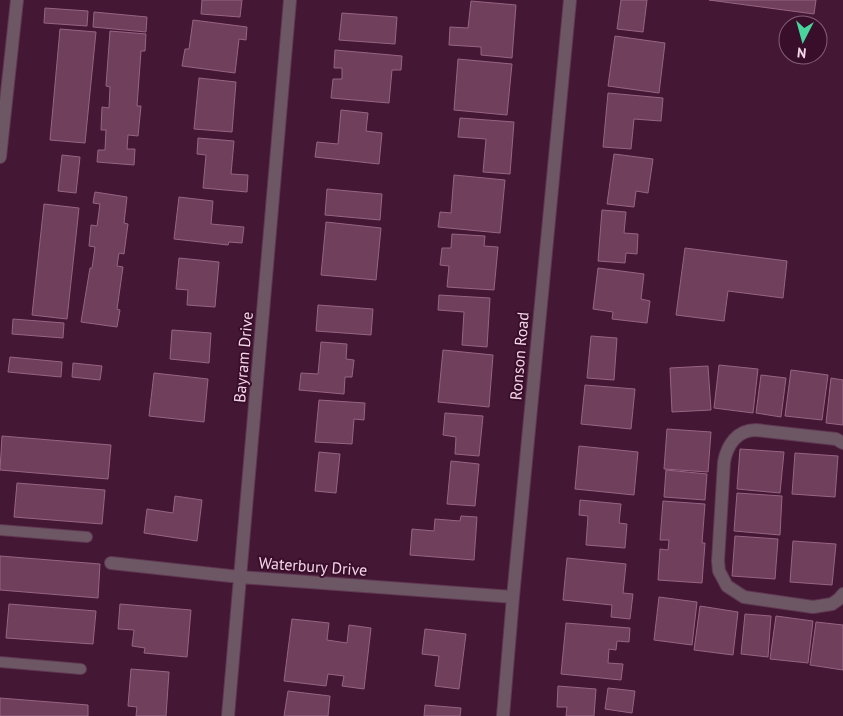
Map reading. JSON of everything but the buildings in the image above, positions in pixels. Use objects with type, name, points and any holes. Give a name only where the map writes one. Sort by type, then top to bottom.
[{"type":"street","points":[[0,157],[17,0]]},
{"type":"street","name":"Bayram Drive","points":[[228,716],[290,0]]},
{"type":"street","name":"Ronson Road","points":[[503,716],[512,598],[570,0]]},
{"type":"street","points":[[841,597],[832,604],[812,607],[754,599],[736,593],[727,586],[719,571],[719,551],[724,462],[729,444],[740,434],[748,430],[756,430],[836,439],[843,442]]},
{"type":"street","name":"Waterbury Drive","points":[[111,563],[240,577],[512,598]]},
{"type":"lane","points":[[0,530],[87,537]]},
{"type":"lane","points":[[0,662],[81,669]]}]
